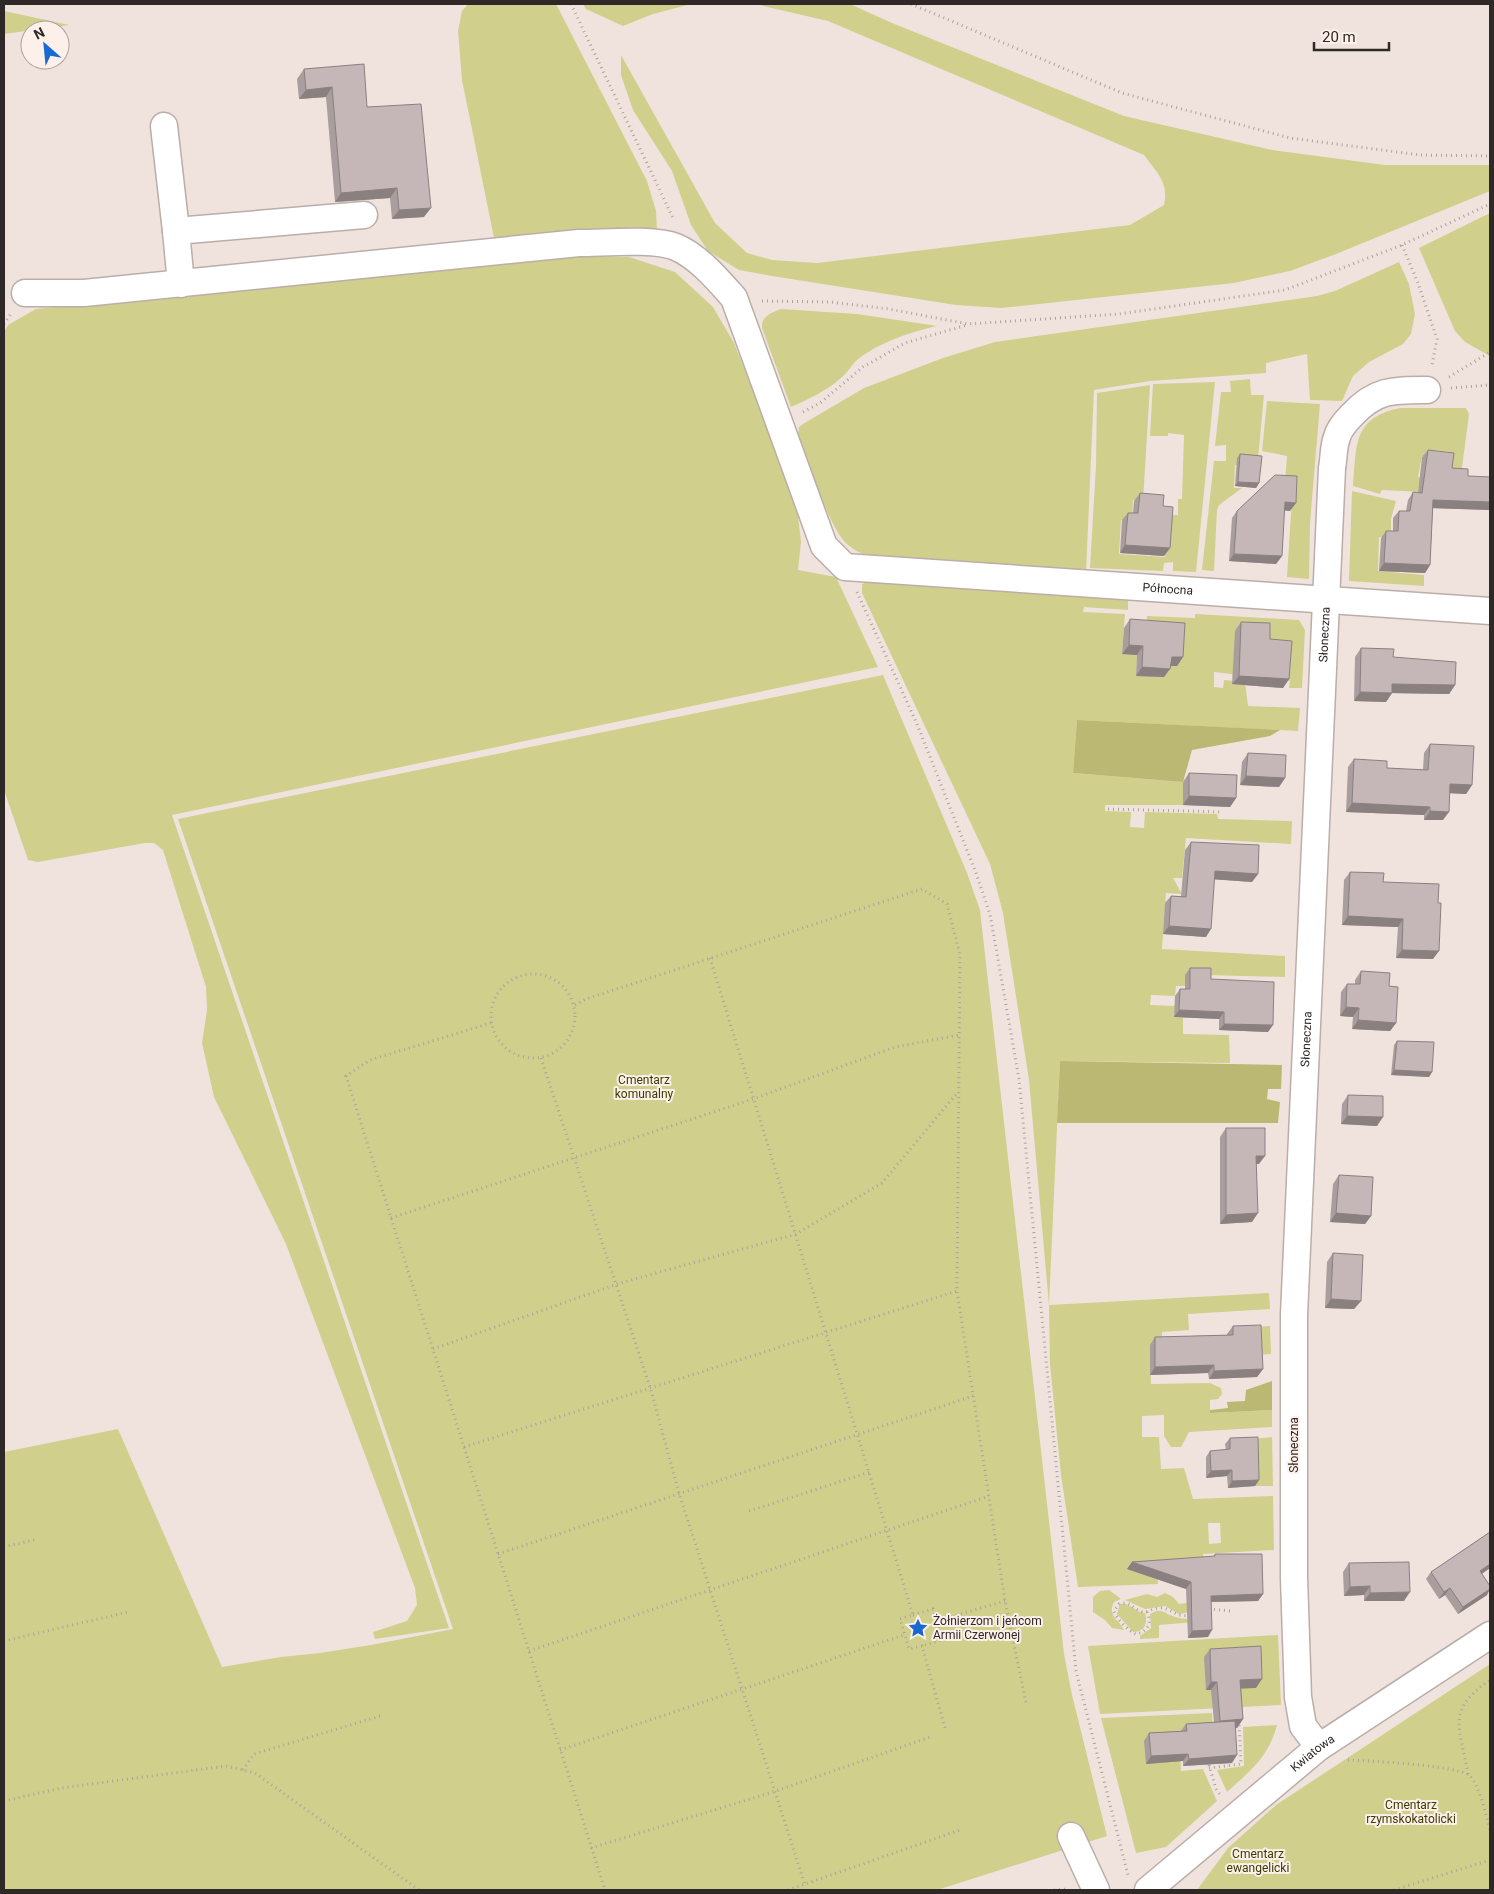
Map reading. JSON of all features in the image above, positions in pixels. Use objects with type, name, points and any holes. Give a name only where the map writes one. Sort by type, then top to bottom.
[{"type":"street","points":[[164,126],[181,284]]},
{"type":"street","points":[[176,231],[364,215]]},
{"type":"street","points":[[25,293],[84,293],[579,244],[658,243],[676,247],[713,274],[734,298],[824,546],[845,566]]},
{"type":"street","name":"Słoneczna","points":[[1319,1747],[1303,1726],[1298,1697],[1294,1578],[1294,1315],[1332,468],[1337,437],[1347,420],[1358,408],[1379,394],[1395,390],[1427,390]]},
{"type":"street","name":"Północna","points":[[845,566],[1490,611]]},
{"type":"street","name":"Kwiatowa","points":[[1139,1886],[1238,1816],[1319,1747],[1490,1635]]},
{"type":"street","points":[[1071,1836],[1096,1890]]},
{"type":"path","points":[[570,4],[674,220],[676,247]]},
{"type":"path","points":[[911,4],[1122,93],[1290,138],[1420,155],[1490,156]]},
{"type":"path","points":[[780,424],[820,403],[863,367],[905,343],[968,324],[1119,314],[1285,290],[1402,245],[1490,204]]},
{"type":"path","points":[[1402,245],[1418,283],[1437,339],[1427,390]]},
{"type":"path","points":[[734,298],[772,302],[830,302],[889,308],[968,324]]},
{"type":"path","points":[[1427,390],[1490,352]]},
{"type":"path","points":[[1427,390],[1490,385]]},
{"type":"path","points":[[845,566],[917,724],[976,873],[990,914],[1019,1079],[1076,1671],[1139,1886]]},
{"type":"path","points":[[1108,809],[1223,812]]},
{"type":"path","points":[[575,1005],[586,999],[922,889],[947,904],[960,955],[957,1291],[1005,1600],[1026,1703]]},
{"type":"path","points":[[710,958],[914,1615]]},
{"type":"path","points":[[539,974],[560,982],[569,992],[575,1005],[575,1023],[569,1039],[558,1051],[541,1058],[519,1056],[503,1046],[491,1023],[491,1007],[501,988],[519,975],[539,974]]},
{"type":"path","points":[[491,1023],[370,1060],[346,1076],[605,1890]]},
{"type":"path","points":[[391,1218],[574,1156],[753,1099],[895,1047],[959,1035]]},
{"type":"path","points":[[541,1058],[650,1387],[679,1493],[744,1689],[805,1884]]},
{"type":"path","points":[[432,1349],[617,1284],[796,1234],[882,1183],[959,1092]]},
{"type":"path","points":[[464,1447],[957,1291]]},
{"type":"path","points":[[498,1554],[973,1396]]},
{"type":"path","points":[[749,1511],[870,1472]]},
{"type":"path","points":[[529,1651],[989,1496]]},
{"type":"path","points":[[4,1547],[38,1538]]},
{"type":"path","points":[[937,1622],[1005,1600]]},
{"type":"path","points":[[1147,1612],[1149,1626],[1146,1630],[1136,1634],[1130,1632],[1124,1623],[1117,1618],[1114,1611],[1119,1604],[1126,1602],[1147,1612],[1166,1608],[1180,1616],[1192,1614]]},
{"type":"path","points":[[933,1609],[942,1640],[909,1649],[900,1619],[914,1615],[933,1609]]},
{"type":"path","points":[[1206,1609],[1231,1611]]},
{"type":"path","points":[[4,1641],[128,1612]]},
{"type":"path","points":[[560,1750],[904,1635]]},
{"type":"path","points":[[922,1646],[945,1728]]},
{"type":"path","points":[[1490,1680],[1464,1700],[1458,1714],[1468,1774],[1474,1782],[1490,1830]]},
{"type":"path","points":[[243,1770],[254,1754],[380,1716]]},
{"type":"path","points":[[1238,1816],[1216,1789],[1209,1766],[1241,1764],[1240,1721]]},
{"type":"path","points":[[591,1848],[776,1791],[930,1737]]},
{"type":"path","points":[[1319,1747],[1348,1760],[1437,1767],[1468,1774]]},
{"type":"path","points":[[4,1801],[61,1788],[226,1766],[254,1773],[419,1890]]},
{"type":"path","points":[[788,1890],[960,1830]]},
{"type":"path","points":[[1397,1890],[1490,1860]]},
{"type":"green space","points":[[468,4],[556,4],[647,181],[656,211],[657,231],[494,238],[462,80],[458,31],[462,11]]},
{"type":"green space","points":[[583,4],[691,4],[653,14],[623,26],[586,9]]},
{"type":"green space","points":[[755,4],[850,4],[892,23],[1124,116],[1272,150],[1385,165],[1490,165],[1490,191],[1290,271],[1234,283],[1001,308],[956,305],[739,270],[708,251],[691,225],[672,171],[633,110],[621,75],[621,55],[715,223],[747,253],[772,260],[817,263],[1130,225],[1164,205],[1165,197],[1161,178],[1144,155],[828,21]]},
{"type":"green space","points":[[4,11],[46,20],[20,20],[20,32],[4,34]]},
{"type":"green space","points":[[1490,213],[1490,356],[1465,342],[1455,331],[1419,248]]},
{"type":"green space","points":[[560,256],[629,257],[675,272],[713,307],[734,343],[790,483],[798,516],[801,542],[798,570],[836,577],[878,667],[172,815],[449,1628],[375,1639],[373,1632],[407,1621],[417,1605],[415,1588],[286,1244],[214,1097],[202,1043],[207,1010],[206,987],[163,850],[154,843],[145,843],[38,862],[28,860],[4,790],[4,332],[8,325],[36,309]]},
{"type":"green space","points":[[1399,262],[1409,284],[1415,314],[1411,334],[1403,344],[1369,362],[1353,376],[1342,401],[1310,400],[1307,354],[1266,363],[1266,373],[1150,381],[1094,390],[1086,572],[870,557],[860,553],[851,548],[839,535],[819,493],[798,436],[799,427],[803,424],[864,388],[943,358],[995,342],[1317,296],[1335,291]]},
{"type":"green space","points":[[781,309],[857,314],[937,326],[917,331],[873,349],[856,361],[843,376],[829,387],[791,407],[762,328],[765,318]]},
{"type":"green space","points":[[1250,379],[1251,395],[1264,395],[1258,459],[1247,466],[1235,465],[1234,488],[1242,488],[1219,505],[1217,510],[1214,571],[1202,570],[1214,461],[1226,461],[1226,445],[1215,446],[1221,392],[1231,392],[1230,381]]},
{"type":"green space","points":[[1215,382],[1196,572],[1173,571],[1173,562],[1164,563],[1163,571],[1090,568],[1096,466],[1097,393],[1150,385],[1143,501],[1133,500],[1132,520],[1121,520],[1119,554],[1165,557],[1169,515],[1178,515],[1178,499],[1182,499],[1184,435],[1168,433],[1168,436],[1150,436],[1153,384]]},
{"type":"green space","points":[[1267,401],[1320,404],[1310,523],[1309,579],[1287,577],[1293,482],[1285,482],[1287,456],[1262,451]]},
{"type":"green space","points":[[1400,408],[1466,408],[1469,414],[1461,475],[1448,474],[1451,452],[1433,450],[1431,456],[1422,456],[1418,477],[1443,482],[1443,493],[1382,490],[1380,494],[1353,486],[1357,446],[1365,426],[1384,413]]},
{"type":"green space","points":[[1352,491],[1396,501],[1391,519],[1391,537],[1379,537],[1378,571],[1424,575],[1424,586],[1349,581]]},
{"type":"green space","points":[[870,581],[1128,600],[1128,610],[1084,607],[1083,612],[1125,614],[1122,654],[1137,655],[1136,676],[1164,677],[1166,666],[1177,666],[1146,630],[1147,616],[1195,618],[1195,614],[1299,620],[1305,630],[1302,688],[1289,688],[1290,681],[1214,672],[1214,687],[1223,688],[1224,680],[1245,682],[1248,706],[1300,708],[1298,731],[1077,720],[1073,773],[1183,782],[1183,805],[1105,805],[1105,811],[1131,812],[1130,827],[1144,828],[1145,812],[1217,814],[1218,819],[1292,821],[1291,844],[1186,838],[1182,878],[1173,878],[1182,894],[1166,893],[1162,949],[1285,956],[1285,977],[1206,975],[1185,986],[1176,986],[1175,996],[1151,995],[1150,1005],[1175,1006],[1174,1017],[1183,1018],[1183,1034],[1229,1035],[1230,1063],[1060,1061],[1049,1305],[1029,1080],[1003,913],[990,864],[862,593],[862,584]]},
{"type":"green space","name":"Cmentarz komunalny","points":[[883,675],[967,873],[980,910],[1064,1654],[1072,1695],[1107,1836],[937,1890],[4,1890],[4,1452],[118,1429],[222,1667],[371,1645],[453,1629],[178,819]]},
{"type":"green space","points":[[1269,1293],[1270,1309],[1188,1314],[1189,1330],[1162,1332],[1162,1345],[1150,1345],[1151,1384],[1210,1383],[1221,1388],[1222,1394],[1218,1399],[1210,1400],[1210,1413],[1272,1410],[1272,1427],[1189,1432],[1181,1447],[1171,1447],[1164,1436],[1164,1415],[1142,1416],[1142,1437],[1159,1437],[1161,1469],[1184,1468],[1193,1499],[1273,1496],[1274,1550],[1203,1554],[1203,1568],[1157,1567],[1158,1584],[1078,1587],[1061,1475],[1050,1364],[1049,1305]],"holes":[[[1208,1523],[1220,1523],[1221,1543],[1209,1544]]]},
{"type":"green space","points":[[1270,1326],[1271,1354],[1256,1355],[1255,1327]]},
{"type":"green space","points":[[1272,1437],[1273,1486],[1255,1486],[1253,1439]]},
{"type":"green space","points":[[1109,1590],[1121,1599],[1114,1602],[1112,1611],[1114,1617],[1124,1630],[1112,1628],[1105,1620],[1093,1612],[1093,1597],[1100,1591]]},
{"type":"green space","points":[[1165,1593],[1173,1597],[1179,1604],[1193,1602],[1190,1612],[1179,1614],[1165,1606],[1145,1609],[1125,1600],[1147,1594],[1157,1597]]},
{"type":"green space","points":[[1120,1604],[1145,1613],[1146,1623],[1143,1629],[1133,1632],[1117,1614]]},
{"type":"green space","points":[[1162,1611],[1178,1618],[1195,1622],[1159,1625],[1159,1638],[1140,1639],[1140,1636],[1151,1628],[1150,1614]]},
{"type":"green space","points":[[1278,1635],[1281,1705],[1100,1714],[1088,1646]]},
{"type":"green space","name":"Cmentarz rzymskokatolicki","points":[[1490,1664],[1490,1890],[1197,1890],[1228,1848],[1276,1805]]},
{"type":"green space","points":[[1212,1713],[1213,1728],[1179,1731],[1181,1771],[1203,1769],[1217,1801],[1166,1847],[1136,1853],[1101,1718]]},
{"type":"green space","points":[[1277,1725],[1264,1755],[1227,1792],[1217,1770],[1244,1766],[1243,1727]]},
{"type":"shaded area","points":[[1077,720],[1280,730],[1270,736],[1192,750],[1183,782],[1073,773]]},
{"type":"shaded area","points":[[1060,1061],[1282,1065],[1281,1089],[1268,1089],[1267,1099],[1280,1102],[1278,1123],[1057,1123]]},
{"type":"shaded area","points":[[1272,1381],[1272,1410],[1210,1413],[1210,1410],[1228,1408],[1227,1402],[1245,1401],[1246,1390]]},
{"type":"building","points":[[364,64],[367,107],[421,104],[431,208],[399,210],[397,188],[341,193],[332,87],[306,90],[304,69]]},
{"type":"building","points":[[1428,450],[1454,453],[1452,468],[1468,469],[1468,476],[1490,477],[1490,502],[1433,500],[1430,565],[1384,563],[1386,531],[1398,531],[1399,511],[1410,511],[1413,492],[1422,493]]},
{"type":"building","points":[[1240,454],[1262,456],[1259,483],[1238,482]]},
{"type":"building","points":[[1275,475],[1297,476],[1296,503],[1285,502],[1282,556],[1234,554],[1237,511]]},
{"type":"building","points":[[1140,493],[1164,495],[1163,506],[1173,507],[1170,548],[1125,545],[1128,513],[1138,513]]},
{"type":"building","points":[[1130,619],[1185,623],[1183,657],[1172,657],[1170,669],[1142,667],[1143,646],[1129,645]]},
{"type":"building","points":[[1241,622],[1270,623],[1270,639],[1292,641],[1289,679],[1239,676]]},
{"type":"building","points":[[1361,648],[1394,649],[1393,657],[1456,662],[1455,685],[1392,684],[1392,693],[1360,692]]},
{"type":"building","points":[[1430,744],[1474,746],[1472,785],[1450,784],[1449,812],[1430,811],[1430,807],[1352,803],[1354,759],[1387,761],[1387,768],[1428,770]]},
{"type":"building","points":[[1248,753],[1286,755],[1285,778],[1246,776]]},
{"type":"building","points":[[1189,773],[1237,775],[1236,798],[1189,796]]},
{"type":"building","points":[[1191,842],[1259,845],[1258,874],[1215,871],[1211,929],[1169,926],[1171,896],[1186,897]]},
{"type":"building","points":[[1350,872],[1384,873],[1383,882],[1439,884],[1438,903],[1441,903],[1439,951],[1402,950],[1403,919],[1348,916]]},
{"type":"building","points":[[1190,968],[1211,968],[1211,979],[1274,982],[1273,1025],[1224,1024],[1224,1012],[1179,1010],[1180,989],[1190,989]]},
{"type":"building","points":[[1361,971],[1390,973],[1389,986],[1398,987],[1396,1023],[1358,1020],[1359,1008],[1346,1007],[1347,984],[1360,984]]},
{"type":"building","points":[[1397,1041],[1434,1042],[1432,1072],[1394,1070]]},
{"type":"building","points":[[1348,1095],[1383,1096],[1383,1117],[1347,1116]]},
{"type":"building","points":[[1226,1128],[1265,1128],[1265,1156],[1256,1156],[1258,1213],[1226,1215]]},
{"type":"building","points":[[1339,1175],[1373,1177],[1371,1216],[1336,1213]]},
{"type":"building","points":[[1333,1253],[1363,1255],[1361,1301],[1331,1299]]},
{"type":"building","points":[[1261,1325],[1263,1369],[1214,1371],[1214,1365],[1155,1367],[1155,1337],[1233,1335],[1233,1326]]},
{"type":"building","points":[[1258,1437],[1259,1480],[1232,1481],[1232,1470],[1211,1471],[1210,1451],[1230,1449],[1230,1438]]},
{"type":"building","points":[[1490,1532],[1490,1564],[1480,1571],[1490,1589],[1463,1607],[1450,1588],[1444,1592],[1431,1572]]},
{"type":"building","points":[[1215,1554],[1262,1554],[1263,1594],[1211,1596],[1212,1630],[1192,1631],[1191,1582],[1132,1562],[1215,1556]]},
{"type":"building","points":[[1409,1562],[1410,1592],[1370,1593],[1370,1586],[1350,1587],[1349,1563]]},
{"type":"building","points":[[1261,1646],[1262,1679],[1240,1680],[1243,1719],[1220,1721],[1217,1682],[1211,1682],[1210,1649]]},
{"type":"building","points":[[1235,1721],[1237,1755],[1189,1759],[1188,1754],[1151,1756],[1149,1733],[1187,1731],[1186,1724]]},
{"type":"place","name":"Żołnierzom i jeńcom Armii Czerwonej","points":[[918,1628]]},
{"type":"park label","name":"Cmentarz ewangelicki","points":[[1258,1861]]}]
